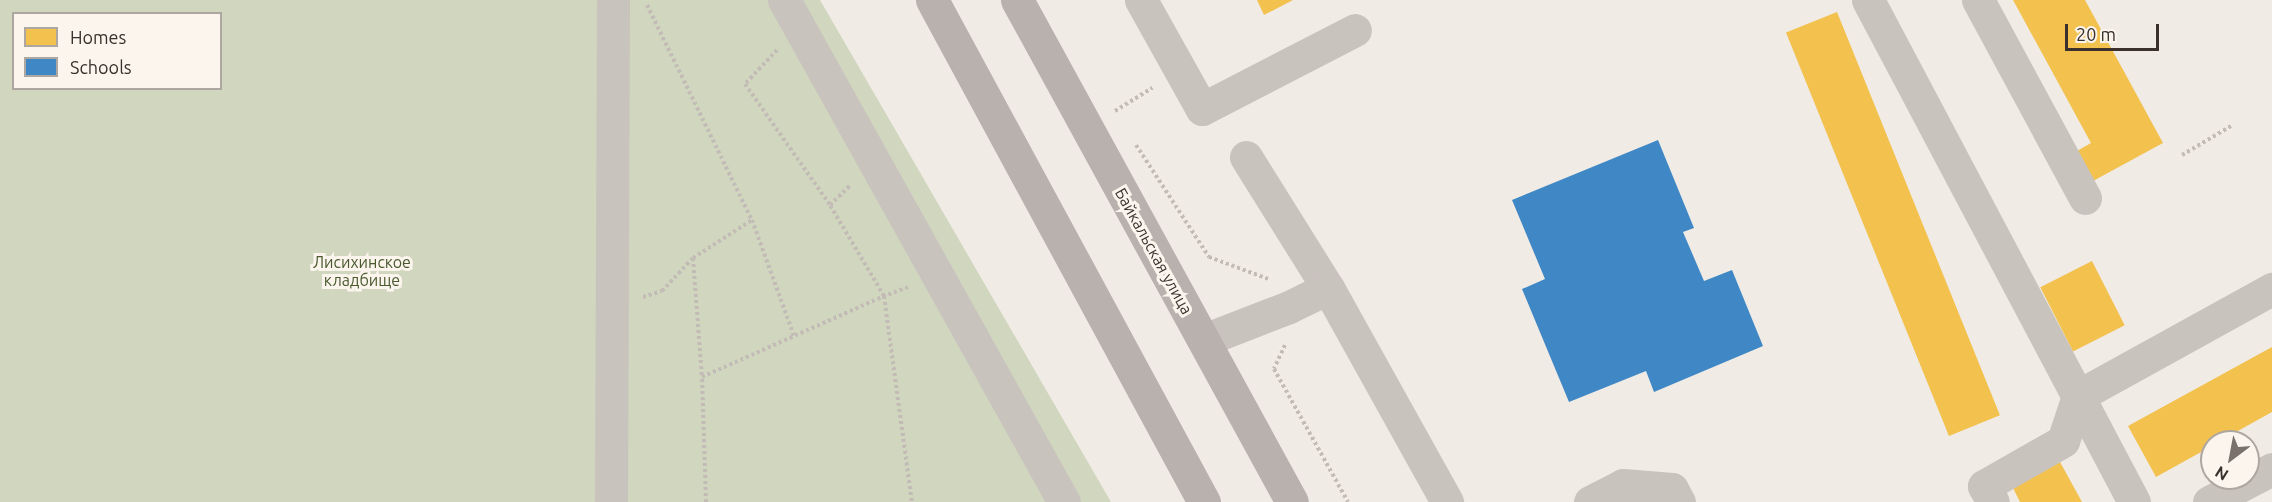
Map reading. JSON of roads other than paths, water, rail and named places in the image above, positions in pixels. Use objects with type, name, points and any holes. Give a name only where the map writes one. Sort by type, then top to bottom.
[{"type":"main road","points":[[932,0],[1204,502]]},
{"type":"main road","name":"Байкальская улица","points":[[1017,0],[1292,502]]},
{"type":"street","points":[[611,502],[614,0]]},
{"type":"street","points":[[1141,0],[1202,109],[1355,30]]},
{"type":"street","points":[[1868,0],[2134,502]]},
{"type":"street","points":[[1978,0],[2085,198]]},
{"type":"street","points":[[791,14],[1064,502]]},
{"type":"street","points":[[1246,157],[1328,288],[1447,502]]},
{"type":"street","points":[[1204,340],[1290,306],[1328,288]]},
{"type":"street","points":[[1993,502],[1984,486],[2063,441],[2078,396],[2272,289]]},
{"type":"street","points":[[2210,502],[2272,469]]},
{"type":"street","points":[[1590,502],[1623,484],[1672,489],[1679,502]]},
{"type":"park label","name":"Лисихинское кладбище","points":[[362,271]]}]
